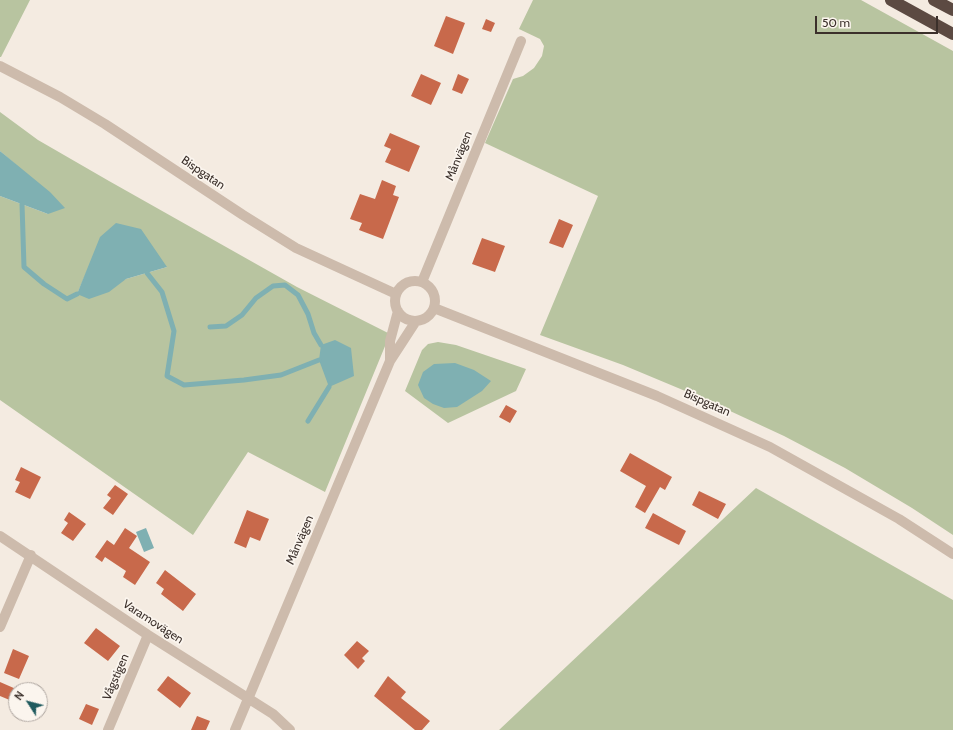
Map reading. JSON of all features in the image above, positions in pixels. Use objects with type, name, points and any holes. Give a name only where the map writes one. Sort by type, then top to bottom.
[{"type":"highway","points":[[891,0],[953,34]]},
{"type":"highway","points":[[934,0],[953,10]]},
{"type":"street","name":"Månvägen","points":[[422,282],[520,41]]},
{"type":"street","name":"Bispgatan","points":[[0,66],[60,97],[98,120],[243,216],[296,248],[396,294]]},
{"type":"street","points":[[410,282],[422,282],[432,290],[435,302],[434,308],[430,315],[424,319],[416,321],[409,320],[398,311],[396,306],[396,294],[404,284],[410,282]]},
{"type":"street","name":"Bispgatan","points":[[434,308],[657,396],[770,447],[899,519],[953,554]]},
{"type":"street","name":"Månvägen","points":[[390,361],[390,342],[398,311]]},
{"type":"street","name":"Månvägen","points":[[235,730],[390,361],[416,321]]},
{"type":"street","name":"Varamovägen","points":[[0,536],[31,555],[148,635],[248,697],[273,714],[290,730]]},
{"type":"street","points":[[0,627],[31,555]]},
{"type":"street","name":"Vågstigen","points":[[108,730],[148,635]]},
{"type":"green space","points":[[0,0],[30,0],[1,57],[0,57]]},
{"type":"green space","points":[[533,0],[861,0],[953,51],[953,535],[912,508],[845,468],[784,436],[702,398],[623,365],[540,335],[598,196],[485,143],[513,79],[523,76],[534,68],[542,56],[544,46],[540,39],[519,29]]},
{"type":"green space","points":[[0,112],[38,140],[109,181],[297,287],[390,334],[325,492],[248,452],[193,535],[0,400],[0,196],[48,214],[15,164],[0,151]],"holes":[[[167,267],[77,294],[87,271]]]},
{"type":"green space","points":[[438,342],[456,345],[526,369],[516,391],[448,423],[405,391],[422,350],[428,344]]},
{"type":"green space","points":[[756,488],[953,600],[953,730],[499,730]]},
{"type":"water","points":[[0,151],[50,192],[65,208],[48,214],[0,196]]},
{"type":"water","points":[[116,223],[141,229],[167,267],[126,279],[109,292],[89,299],[77,294],[100,237]]},
{"type":"water","points":[[335,340],[351,348],[354,376],[329,387],[319,360],[321,345]]},
{"type":"water","points":[[455,363],[474,370],[491,381],[482,391],[457,407],[444,408],[433,404],[424,398],[418,385],[423,372],[434,364]]},
{"type":"water","points":[[146,528],[154,548],[144,552],[136,532]]},
{"type":"building","points":[[446,16],[465,23],[453,54],[434,46]]},
{"type":"building","points":[[486,19],[495,23],[491,32],[482,29]]},
{"type":"building","points":[[421,74],[441,83],[431,105],[411,96]]},
{"type":"building","points":[[458,74],[469,79],[462,94],[452,90]]},
{"type":"building","points":[[390,133],[420,146],[409,172],[385,162],[391,149],[384,146]]},
{"type":"building","points":[[382,180],[396,186],[393,195],[399,197],[383,239],[359,230],[362,223],[350,219],[360,194],[375,199]]},
{"type":"building","points":[[559,219],[573,225],[563,248],[549,243]]},
{"type":"building","points":[[482,238],[505,246],[495,272],[472,264]]},
{"type":"building","points":[[506,405],[517,411],[510,423],[499,417]]},
{"type":"building","points":[[630,453],[672,477],[665,490],[660,487],[645,513],[635,507],[646,486],[620,471]]},
{"type":"building","points":[[21,467],[41,477],[30,499],[15,492],[20,482],[15,480]]},
{"type":"building","points":[[115,485],[128,494],[113,515],[103,508],[111,498],[107,495]]},
{"type":"building","points":[[699,491],[726,504],[718,519],[692,505]]},
{"type":"building","points":[[247,510],[269,519],[260,541],[250,537],[246,548],[234,543]]},
{"type":"building","points":[[69,512],[86,524],[73,541],[61,533],[68,523],[64,520]]},
{"type":"building","points":[[653,513],[686,531],[679,545],[645,528]]},
{"type":"building","points":[[125,528],[137,536],[129,548],[150,562],[135,585],[123,577],[126,571],[105,557],[102,562],[95,557],[107,540],[114,545]]},
{"type":"building","points":[[165,570],[196,594],[183,611],[161,594],[164,589],[156,583]]},
{"type":"building","points":[[96,628],[120,646],[108,661],[84,643]]},
{"type":"building","points":[[357,641],[369,651],[362,658],[365,661],[358,669],[344,655]]},
{"type":"building","points":[[13,649],[29,656],[19,679],[4,673]]},
{"type":"building","points":[[168,676],[191,693],[180,708],[157,690]]},
{"type":"building","points":[[388,676],[406,692],[401,698],[430,721],[422,730],[415,730],[374,696]]},
{"type":"building","points":[[0,682],[8,686],[8,699],[0,696]]},
{"type":"building","points":[[86,704],[99,709],[92,725],[79,719]]},
{"type":"building","points":[[197,716],[210,721],[206,730],[191,730]]},
{"type":"waterway","points":[[22,204],[24,267],[44,284],[67,299],[77,294]]},
{"type":"waterway","points":[[147,273],[162,292],[174,331],[167,376],[184,385],[281,375],[319,360]]},
{"type":"waterway","points":[[210,327],[226,326],[242,315],[256,298],[273,286],[285,285],[298,295],[308,314],[314,333],[321,345]]},
{"type":"waterway","points":[[308,421],[329,387]]}]
